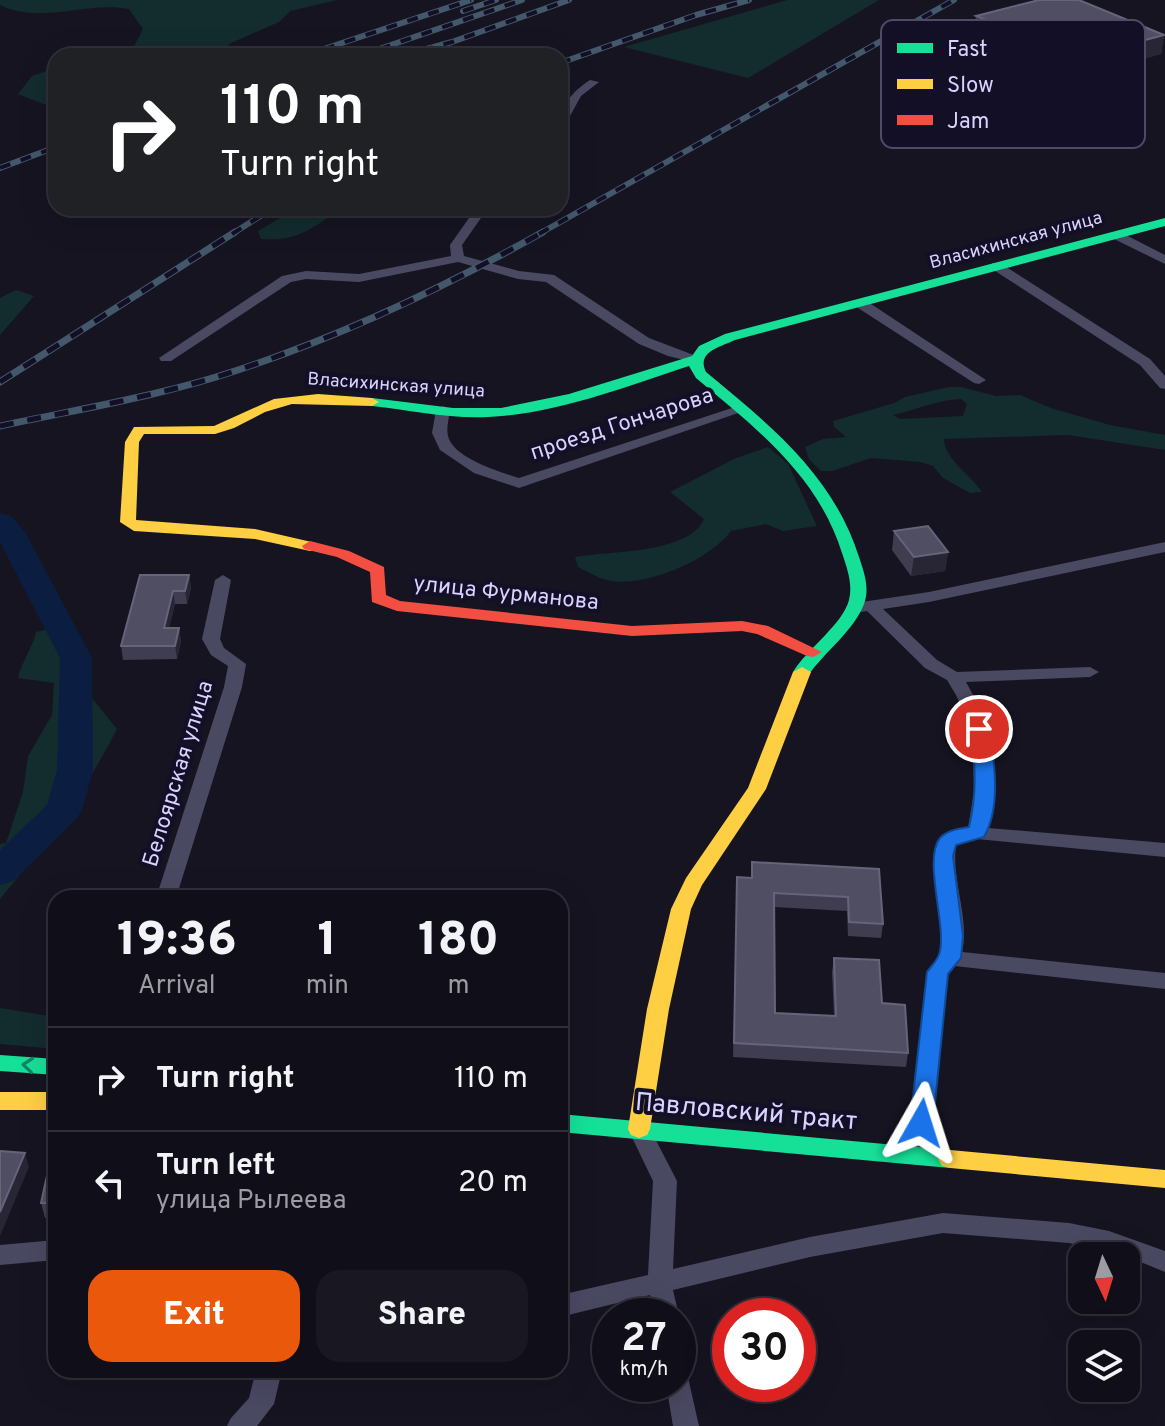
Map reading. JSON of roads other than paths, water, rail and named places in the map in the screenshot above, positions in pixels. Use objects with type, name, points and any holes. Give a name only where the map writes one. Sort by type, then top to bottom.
[{"type":"street","points":[[568,110],[577,94],[594,82]]},
{"type":"street","points":[[458,258],[456,245],[476,216]]},
{"type":"street","name":"Власихинская улица","points":[[139,430],[213,430],[287,400],[345,400],[474,413],[515,409],[608,387],[697,359],[704,349],[730,337],[1165,222]]},
{"type":"street","points":[[1116,235],[1165,260]]},
{"type":"street","points":[[166,358],[287,279],[306,275],[359,278],[458,258],[518,275],[549,278],[644,341],[697,359],[696,367],[701,375],[801,460],[829,502],[856,567],[863,607],[931,664],[954,677],[970,702],[984,754],[984,806],[977,833]]},
{"type":"street","points":[[996,266],[1145,362],[1165,385]]},
{"type":"street","points":[[860,303],[979,380]]},
{"type":"street","name":"проезд Гончарова","points":[[443,410],[439,433],[445,447],[479,470],[519,483],[740,410]]},
{"type":"street","name":"улица Фурманова","points":[[139,430],[132,442],[128,522],[134,526],[255,534],[343,554],[378,570],[378,598],[397,606],[632,631],[742,626],[762,630],[813,652]]},
{"type":"street","points":[[663,1298],[660,1285],[665,1181],[639,1129],[658,1009],[681,909],[693,883],[757,789],[802,671],[813,652],[863,607],[1044,574],[1165,547]]},
{"type":"street","name":"Белоярская улица","points":[[169,890],[233,687],[237,664],[217,651],[211,639],[223,580]]},
{"type":"street","points":[[954,677],[1090,672]]},
{"type":"street","points":[[918,1156],[938,972],[950,958],[952,936],[943,856],[947,842],[957,836],[977,833],[1165,850]]},
{"type":"street","points":[[950,958],[1165,981]]},
{"type":"street","points":[[0,1063],[48,1066]]},
{"type":"street","points":[[0,1101],[48,1101]]},
{"type":"street","name":"Павловский тракт","points":[[568,1124],[1165,1179]]},
{"type":"street","points":[[568,1304],[660,1285],[810,1247],[943,1223],[1069,1233],[1109,1241],[1165,1262]]},
{"type":"street","points":[[0,1255],[48,1251]]},
{"type":"street","points":[[240,1426],[261,1404],[267,1378]]},
{"type":"street","points":[[682,1402],[686,1426]]},
{"type":"waterway","points":[[0,522],[10,532],[76,658],[75,770],[64,810],[0,872]]},
{"type":"railway","points":[[327,48],[471,0]]},
{"type":"railway","points":[[463,11],[496,0]]},
{"type":"railway","points":[[382,48],[522,0]]},
{"type":"railway","points":[[430,48],[569,0]]},
{"type":"railway","points":[[568,60],[696,15],[749,0]]},
{"type":"railway","points":[[919,20],[954,0]]},
{"type":"railway","points":[[539,234],[881,41]]},
{"type":"railway","points":[[0,168],[48,150]]},
{"type":"railway","points":[[232,234],[260,216]]},
{"type":"railway","points":[[0,382],[235,232]]},
{"type":"railway","points":[[0,426],[179,387],[278,356],[394,308],[543,232]]}]
